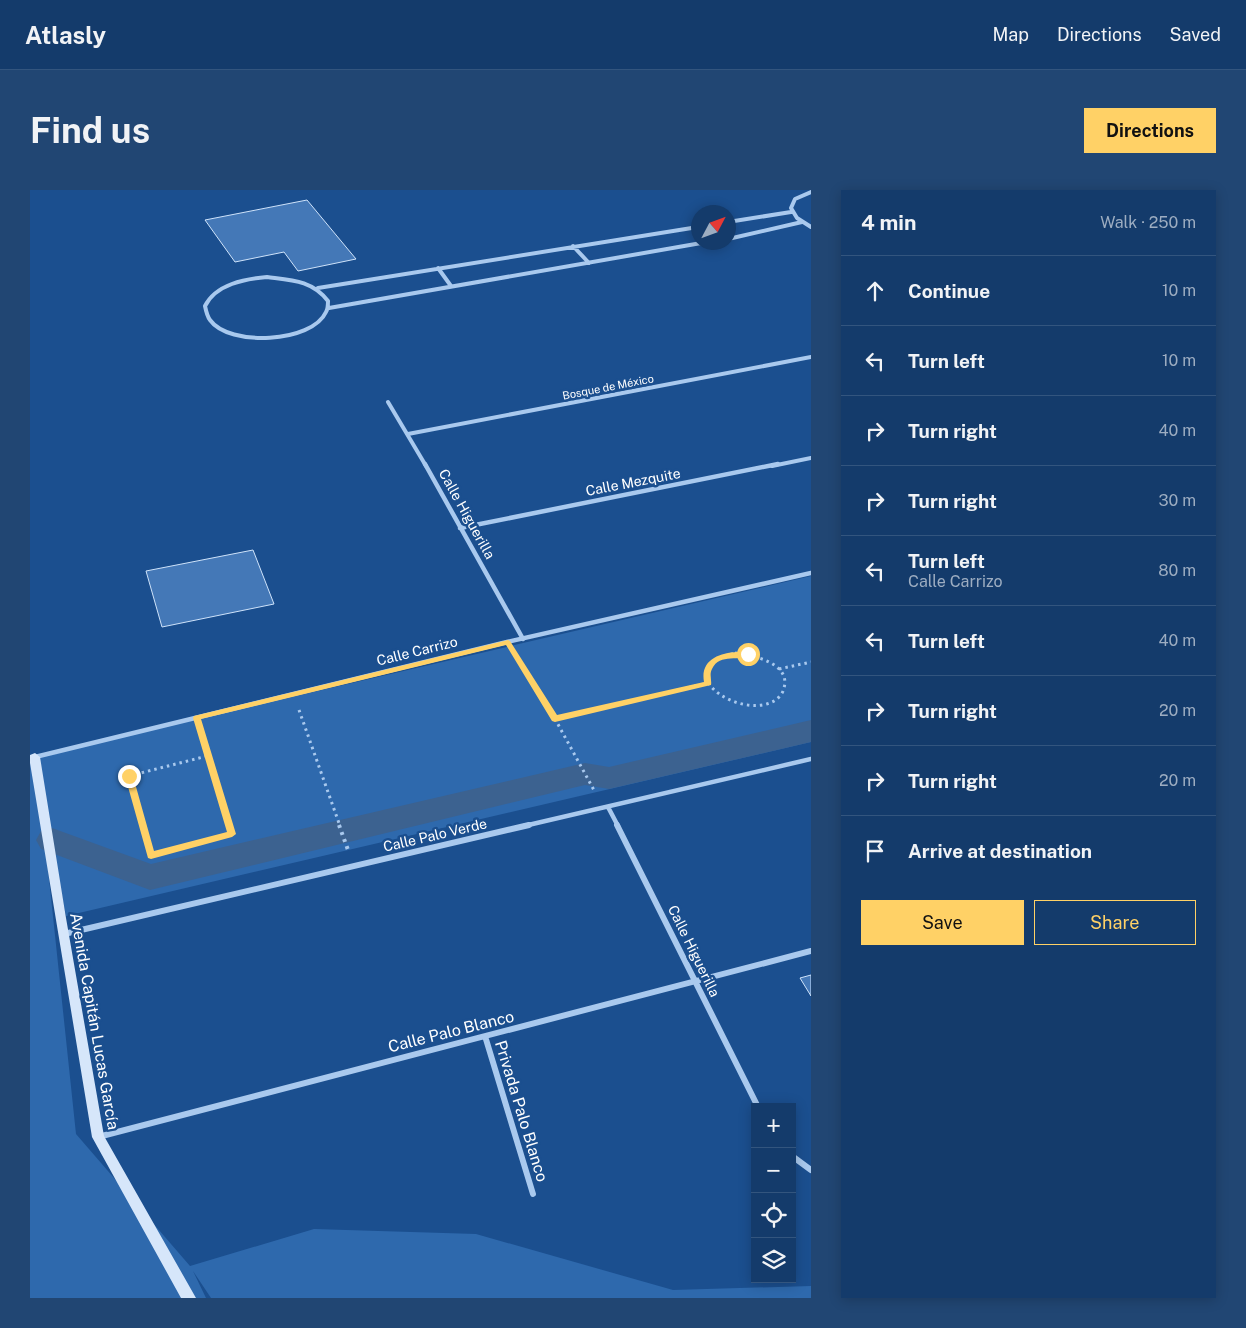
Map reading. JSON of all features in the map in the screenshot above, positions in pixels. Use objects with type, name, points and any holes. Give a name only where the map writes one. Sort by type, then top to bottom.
[{"type":"street","points":[[811,192],[794,200],[791,206],[791,212],[811,227]]},
{"type":"street","points":[[736,221],[791,212]]},
{"type":"street","points":[[736,237],[802,222]]},
{"type":"street","points":[[318,288],[691,228]]},
{"type":"street","points":[[329,308],[691,245]]},
{"type":"street","points":[[573,246],[589,263]]},
{"type":"street","points":[[438,268],[451,286]]},
{"type":"street","points":[[267,276],[286,277],[304,281],[318,288],[328,300],[329,308],[324,318],[313,327],[297,334],[277,338],[237,336],[220,330],[210,321],[205,311],[208,301],[216,292],[230,284],[248,279],[267,276]]},
{"type":"street","name":"Bosque de México","points":[[408,434],[811,357]]},
{"type":"street","name":"Calle Higuerilla","points":[[388,402],[408,434],[523,639]]},
{"type":"street","name":"Calle Mezquite","points":[[460,528],[811,458]]},
{"type":"street","name":"Calle Carrizo","points":[[33,758],[508,642],[811,573]]},
{"type":"street","name":"Avenida Capitán Lucas García","points":[[33,758],[98,1137],[189,1298]]},
{"type":"street","name":"Calle Palo Verde","points":[[64,934],[811,760]]},
{"type":"street","name":"Calle Higuerilla","points":[[608,807],[756,1103]]},
{"type":"street","name":"Calle Palo Blanco","points":[[98,1137],[811,951]]},
{"type":"street","name":"Privada Palo Blanco","points":[[485,1036],[533,1194]]},
{"type":"street","points":[[796,1159],[811,1170]]},
{"type":"path","points":[[508,642],[555,719],[595,792]]},
{"type":"path","points":[[748,654],[771,662],[784,678],[785,687],[781,695],[774,702],[762,706],[750,706],[724,699],[714,692],[708,683],[706,675],[709,667],[724,656],[748,654]]},
{"type":"path","points":[[779,670],[811,662]]},
{"type":"path","points":[[555,719],[708,683]]},
{"type":"path","points":[[294,695],[348,850]]},
{"type":"path","points":[[197,718],[232,834],[151,855],[129,776],[207,756]]},
{"type":"shaded area","points":[[811,576],[811,742],[66,916],[37,765],[76,1134],[190,1266],[314,1229],[476,1234],[673,1290],[811,1286],[811,1298],[211,1298],[193,1271],[206,1298],[30,1298],[30,758]]},
{"type":"building","points":[[307,200],[356,259],[298,271],[284,252],[235,262],[205,220]]},
{"type":"building","points":[[253,550],[274,604],[162,627],[146,571]]},
{"type":"building","points":[[811,975],[811,996],[800,978]]},
{"type":"waterway","points":[[52,840],[150,877],[585,774],[609,778],[811,731]]},
{"type":"route","points":[[129,776],[151,855],[232,834],[197,718],[508,642],[555,719],[708,683],[706,675],[709,667],[715,660],[736,653],[748,654]]}]
